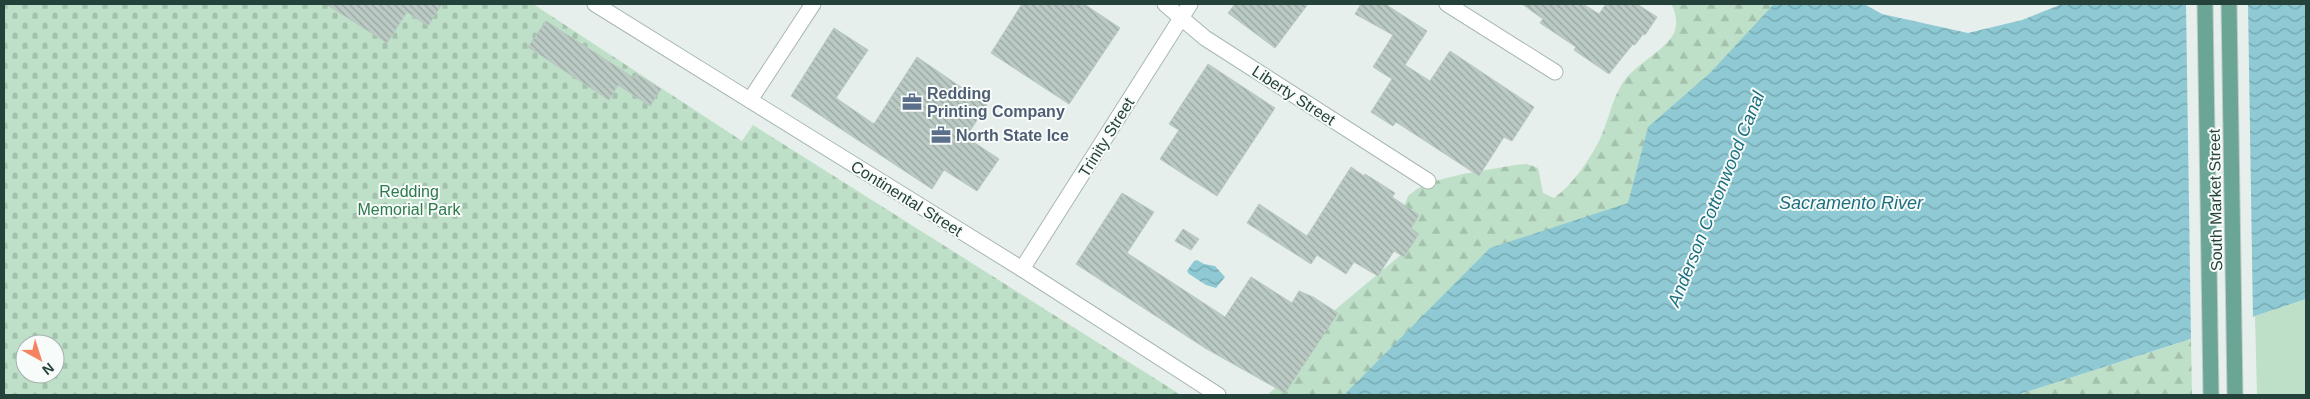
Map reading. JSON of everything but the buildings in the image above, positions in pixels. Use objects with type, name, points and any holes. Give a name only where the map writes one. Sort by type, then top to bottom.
[{"type":"main road","name":"South Market Street","points":[[2205,4],[2211,395]]},
{"type":"main road","name":"South Market Street","points":[[2229,4],[2235,395]]},
{"type":"street","name":"Continental Street","points":[[595,4],[1022,269],[1218,395]]},
{"type":"street","points":[[750,100],[813,4]]},
{"type":"street","name":"Liberty Street","points":[[1165,4],[1205,38],[1428,181]]},
{"type":"street","name":"Trinity Street","points":[[1022,269],[1190,4]]},
{"type":"street","points":[[1447,4],[1555,72]]},
{"type":"green space","name":"Redding Memorial Park","points":[[4,4],[533,4],[742,141],[753,125],[1181,395],[4,395]]},
{"type":"green space","points":[[1671,4],[1796,4],[1641,201],[1351,395],[1267,395],[1306,362],[1336,309],[1402,254],[1404,207],[1408,196],[1417,189],[1427,183],[1463,174],[1527,164],[1538,168],[1543,193],[1554,198],[1568,186],[1585,165],[1599,141],[1616,96],[1624,81],[1636,68],[1664,46],[1674,33],[1676,18]]},
{"type":"green space","points":[[2306,299],[2306,395],[2257,395],[2255,316]]},
{"type":"green space","points":[[2191,339],[2192,395],[2017,395]]},
{"type":"water","name":"Sacramento River","points":[[1774,4],[1864,4],[1882,14],[1968,33],[2022,20],[2062,4],[2306,4],[2306,299],[2255,316],[2243,322],[2017,395],[1344,395],[1490,248],[1628,203],[1648,127],[1710,73]]},
{"type":"water","points":[[1197,260],[1204,264],[1215,266],[1225,277],[1216,288],[1206,285],[1189,274],[1187,271],[1194,261]]},
{"type":"pier","points":[[2186,4],[2248,4],[2253,320],[2191,342]]},
{"type":"place","name":"Redding Printing Company","points":[[912,102]]},
{"type":"place","name":"North State Ice","points":[[941,135]]},
{"type":"water label","name":"Anderson Cottonwood Canal","points":[[1716,199]]}]
